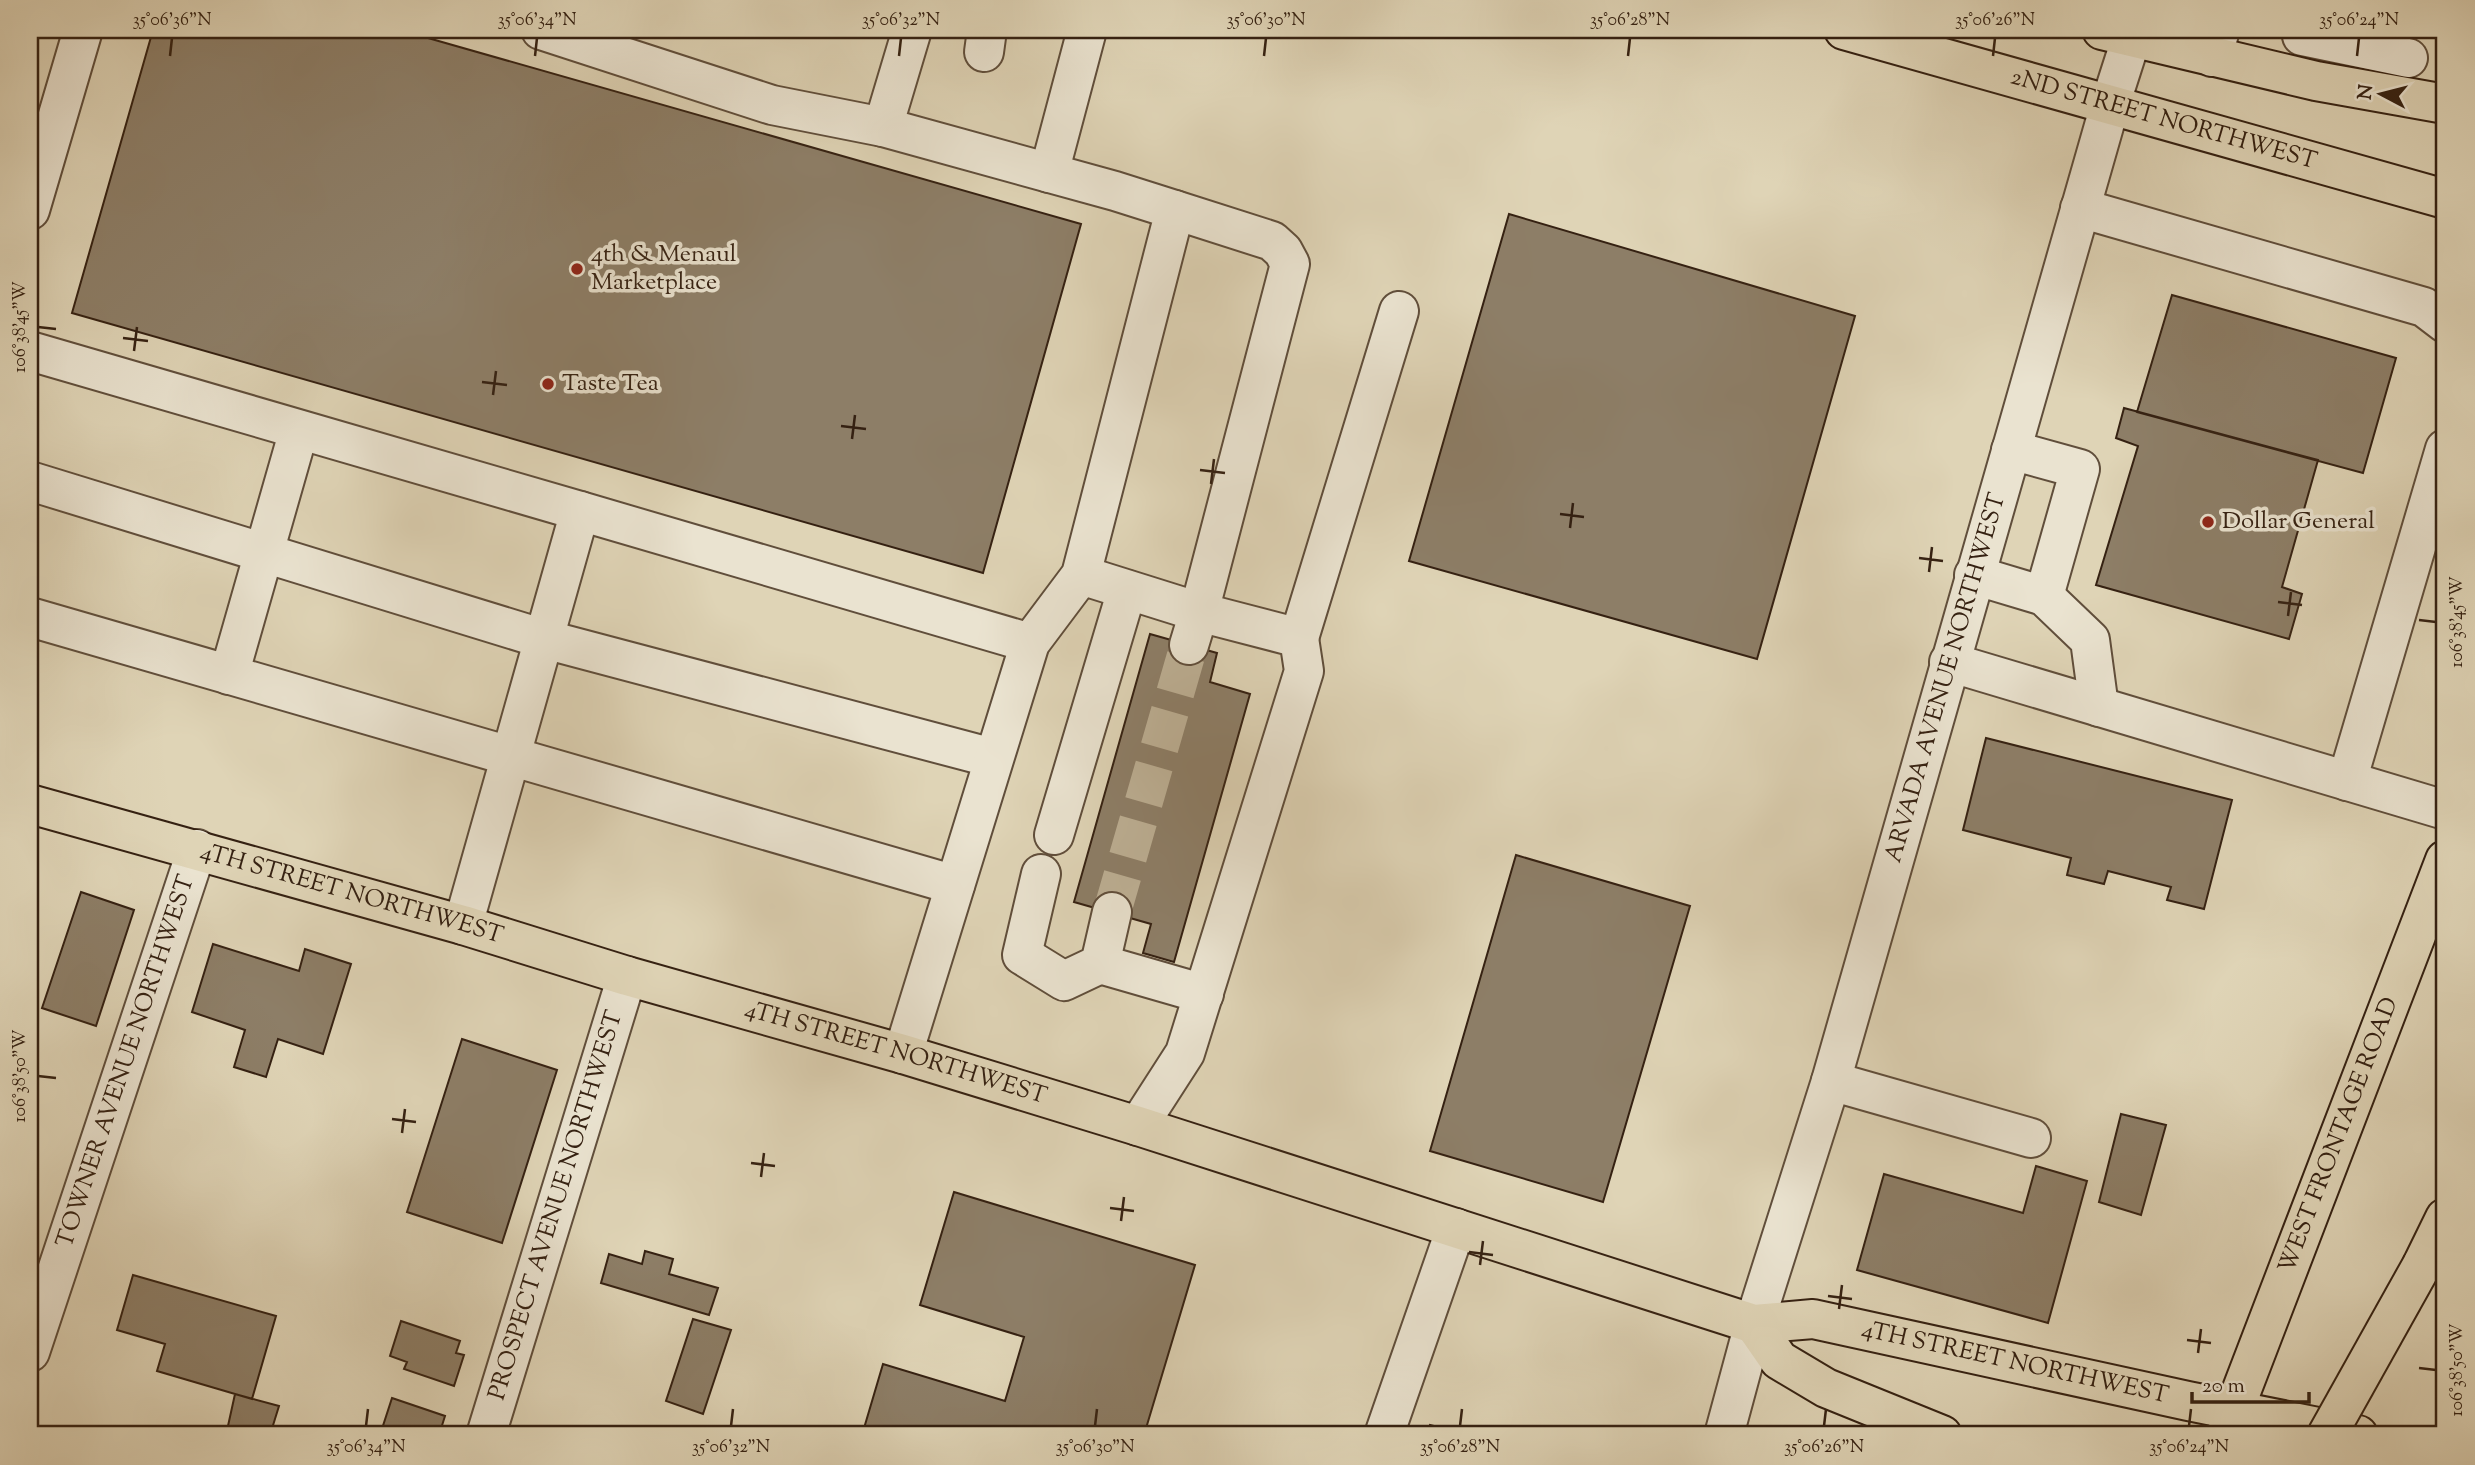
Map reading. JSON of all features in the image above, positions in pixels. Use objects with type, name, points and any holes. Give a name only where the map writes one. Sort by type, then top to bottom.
[{"type":"main road","name":"2ND STREET NORTHWEST","points":[[1844,30],[2445,199]]},
{"type":"main road","points":[[2123,33],[2216,43],[2316,81],[2445,104]]},
{"type":"main road","name":"4TH STREET NORTHWEST","points":[[30,804],[463,925],[627,976],[903,1054],[1138,1126],[1754,1324],[1813,1319],[2230,1423],[2358,1435]]},
{"type":"main road","name":"WEST FRONTAGE ROAD","points":[[2230,1423],[2445,860]]},
{"type":"main road","points":[[2326,1435],[2422,1265],[2445,1218]]},
{"type":"main road","points":[[1754,1324],[1779,1360],[1826,1388],[1942,1435]]},
{"type":"street","points":[[30,210],[39,143],[83,30]]},
{"type":"street","points":[[541,30],[772,105],[883,127],[1049,173],[1272,241],[1283,251],[1290,264],[1194,629]]},
{"type":"street","points":[[883,127],[912,30]]},
{"type":"street","points":[[1049,173],[1087,30]]},
{"type":"street","points":[[2295,32],[2412,44],[2399,96]]},
{"type":"street","name":"ARVADA AVENUE NORTHWEST","points":[[1724,1435],[1754,1324],[1831,1081],[2110,105],[2123,33]]},
{"type":"street","points":[[2080,208],[2424,307],[2445,323]]},
{"type":"street","points":[[903,1054],[1030,643],[1081,575],[1175,211]]},
{"type":"street","points":[[1138,1126],[1185,1053],[1204,994],[1304,671],[1299,638],[1399,311]]},
{"type":"street","points":[[30,351],[1030,643]]},
{"type":"street","points":[[229,675],[299,430]]},
{"type":"street","points":[[2347,781],[2445,449]]},
{"type":"street","points":[[2011,450],[2080,469],[2045,596]]},
{"type":"street","points":[[30,481],[544,639],[993,758]]},
{"type":"street","points":[[463,925],[580,510]]},
{"type":"street","points":[[1081,575],[1127,590],[1194,629],[1299,638]]},
{"type":"street","points":[[1974,575],[2045,596],[2090,640],[2099,707]]},
{"type":"street","points":[[1054,835],[1127,590]]},
{"type":"street","points":[[30,617],[955,885]]},
{"type":"street","points":[[1949,663],[2445,810]]},
{"type":"street","name":"TOWNER AVENUE NORTHWEST","points":[[30,1352],[197,849]]},
{"type":"street","points":[[1041,874],[1021,955],[1064,981],[1100,964],[1204,994]]},
{"type":"street","points":[[1100,964],[1112,912]]},
{"type":"street","name":"PROSPECT AVENUE NORTHWEST","points":[[486,1435],[627,976]]},
{"type":"street","points":[[1831,1081],[2031,1138]]},
{"type":"street","points":[[1384,1435],[1456,1228]]},
{"type":"building","name":"4th & Menaul Marketplace","points":[[153,30],[400,30],[1081,224],[983,573],[72,313]]},
{"type":"building","points":[[1509,214],[1855,316],[1757,659],[1409,561]]},
{"type":"building","points":[[2172,295],[2396,358],[2363,473],[2137,412]]},
{"type":"building","name":"Dollar General","points":[[2124,408],[2318,460],[2282,587],[2302,594],[2289,639],[2096,585],[2138,446],[2116,438]]},
{"type":"building","points":[[1150,634],[1217,653],[1210,682],[1250,694],[1174,962],[1143,953],[1151,924],[1074,902]]},
{"type":"building","points":[[1986,738],[2232,800],[2204,909],[2167,900],[2171,887],[2108,871],[2104,884],[2067,875],[2071,858],[1963,830]]},
{"type":"building","points":[[1516,855],[1690,906],[1603,1202],[1430,1151]]},
{"type":"building","points":[[81,892],[134,910],[96,1026],[42,1008]]},
{"type":"building","points":[[213,944],[299,971],[305,949],[351,964],[323,1054],[278,1039],[266,1077],[234,1067],[245,1030],[192,1012]]},
{"type":"building","points":[[462,1039],[557,1070],[502,1243],[407,1212]]},
{"type":"building","points":[[2121,1114],[2166,1125],[2141,1215],[2099,1202]]},
{"type":"building","points":[[2036,1166],[2087,1181],[2048,1323],[1857,1270],[1884,1174],[2023,1213]]},
{"type":"building","points":[[954,1192],[1195,1265],[1144,1435],[862,1435],[883,1364],[1005,1401],[1024,1337],[920,1305]]},
{"type":"building","points":[[645,1251],[673,1259],[669,1274],[718,1288],[709,1315],[601,1283],[609,1254],[642,1264]]},
{"type":"building","points":[[133,1275],[276,1316],[252,1399],[157,1371],[165,1344],[117,1330]]},
{"type":"building","points":[[693,1319],[731,1330],[703,1414],[666,1401]]},
{"type":"building","points":[[401,1321],[460,1341],[456,1353],[464,1355],[454,1386],[404,1369],[407,1362],[390,1356]]},
{"type":"building","points":[[235,1394],[279,1406],[270,1435],[226,1435]]},
{"type":"building","points":[[392,1398],[445,1416],[439,1435],[380,1435]]},
{"type":"building","points":[[1430,1425],[1446,1429],[1467,1435],[1426,1435]]},
{"type":"tunnel","points":[[1112,912],[1189,645]]},
{"type":"place","name":"4th & Menaul Marketplace","points":[[577,269]]},
{"type":"place","name":"Taste Tea","points":[[548,384]]},
{"type":"place","name":"Dollar General","points":[[2208,522]]}]
